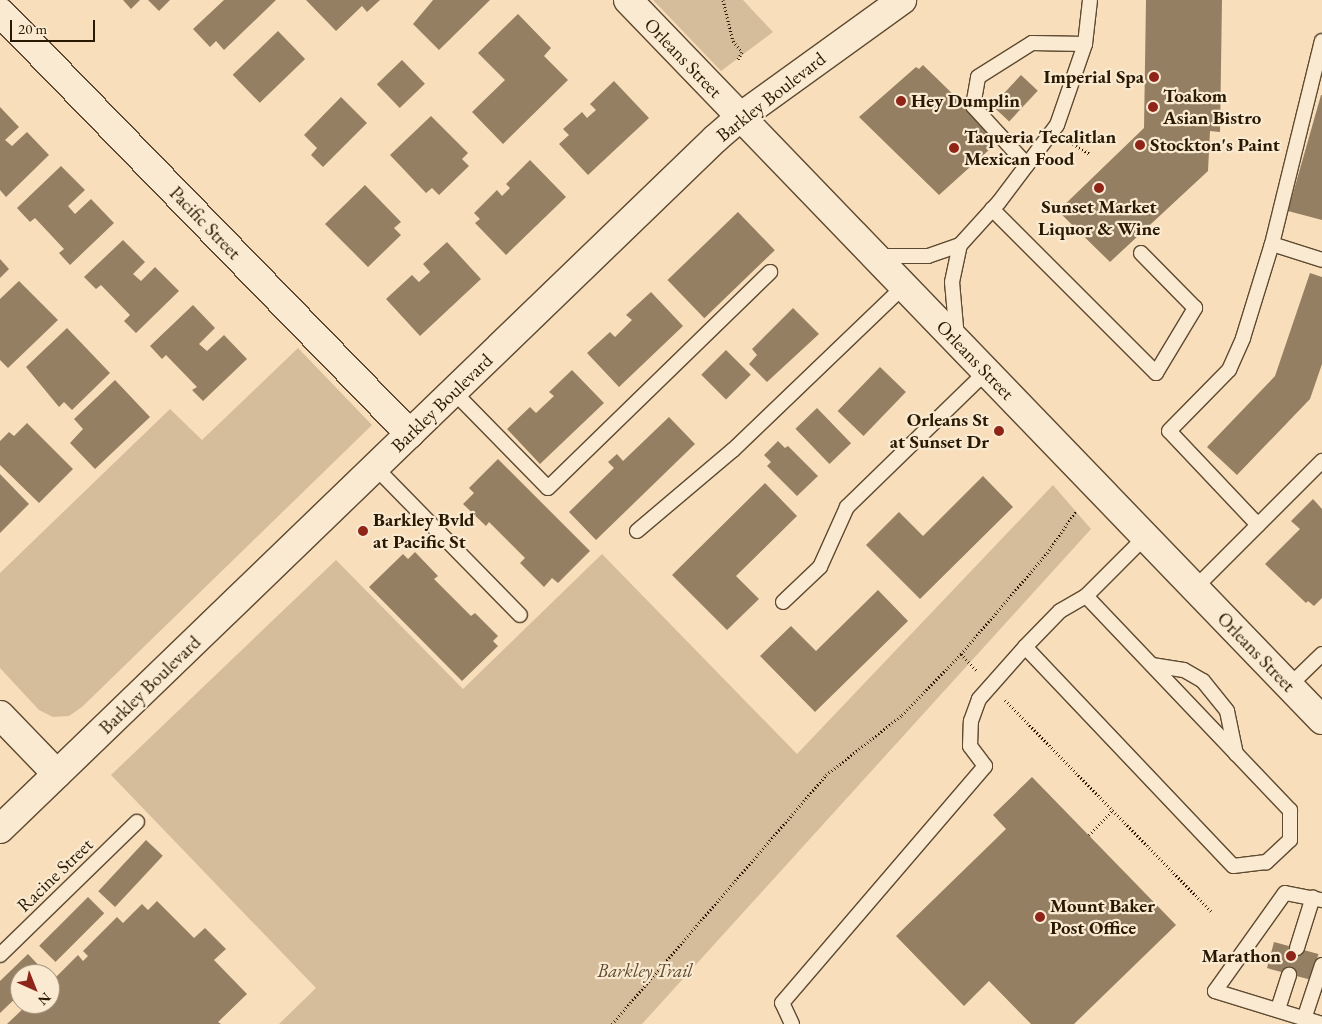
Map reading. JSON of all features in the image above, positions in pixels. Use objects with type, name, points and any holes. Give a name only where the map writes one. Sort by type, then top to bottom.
[{"type":"main road","name":"Orleans Street","points":[[628,0],[1322,720]]},
{"type":"main road","name":"Barkley Boulevard","points":[[0,830],[740,116],[902,0]]},
{"type":"main road","name":"Pacific Street","points":[[0,12],[410,434]]},
{"type":"main road","points":[[0,715],[57,774]]},
{"type":"lane","points":[[875,256],[928,256],[960,245],[992,209],[1057,125],[1084,44],[1090,0]]},
{"type":"lane","points":[[1258,525],[1169,431],[1229,370],[1243,338],[1272,244],[1322,41]]},
{"type":"lane","points":[[1027,165],[973,106],[978,78],[1032,43],[1084,44]]},
{"type":"lane","points":[[992,209],[1156,373],[1195,308],[1141,253]]},
{"type":"lane","points":[[1272,244],[1322,260]]},
{"type":"lane","points":[[958,342],[952,282],[960,245]]},
{"type":"lane","points":[[454,392],[548,488],[770,272]]},
{"type":"lane","points":[[637,531],[733,450],[904,286]]},
{"type":"lane","points":[[783,602],[820,567],[846,507],[986,372]]},
{"type":"lane","points":[[1195,588],[1322,460]]},
{"type":"lane","points":[[375,467],[520,615]]},
{"type":"lane","points":[[792,1024],[782,1003],[985,766],[970,746],[971,721],[979,699],[1060,611],[1086,596],[1145,537]]},
{"type":"lane","points":[[1025,647],[1233,866],[1266,862],[1290,840],[1290,810],[1086,596]]},
{"type":"lane","points":[[1289,686],[1322,654]]},
{"type":"lane","points":[[1152,665],[1184,670],[1203,681],[1213,691],[1227,711],[1236,754]]},
{"type":"lane","name":"Racine Street","points":[[0,956],[137,822]]},
{"type":"lane","points":[[1297,948],[1318,898],[1285,893],[1215,991],[1322,1024]]},
{"type":"lane","points":[[1304,1019],[1322,965]]},
{"type":"lane","points":[[1278,1010],[1290,975]]},
{"type":"path","points":[[723,0],[733,40],[742,52],[737,61]]},
{"type":"path","points":[[1069,142],[1090,154]]},
{"type":"path","points":[[612,1024],[826,775],[902,715],[960,654],[1048,553],[1076,511]]},
{"type":"path","points":[[991,685],[1211,911]]},
{"type":"path","points":[[1088,835],[1113,810]]},
{"type":"green space","points":[[653,0],[743,0],[773,32],[721,71]]},
{"type":"green space","points":[[298,348],[372,425],[82,707],[69,716],[53,717],[39,710],[0,668],[0,573],[170,409],[202,440]]},
{"type":"green space","name":"Barkley Trail","points":[[1053,485],[1091,529],[642,1024],[279,1024],[316,988],[111,775],[336,560],[463,689],[602,554],[797,754]]},
{"type":"building","points":[[123,0],[140,0],[131,9]]},
{"type":"building","points":[[148,0],[170,0],[159,11]]},
{"type":"building","points":[[224,0],[276,0],[224,50],[216,41],[210,47],[193,29]]},
{"type":"building","points":[[306,0],[380,0],[367,12],[362,6],[336,31]]},
{"type":"building","points":[[433,0],[490,0],[439,50],[413,24]]},
{"type":"building","points":[[1146,0],[1222,0],[1220,132],[1210,131],[1208,171],[1110,262],[1058,211],[1144,128]]},
{"type":"building","points":[[518,14],[551,48],[544,56],[568,80],[503,144],[472,112],[505,80],[478,53]]},
{"type":"building","points":[[278,31],[305,59],[260,103],[233,75]]},
{"type":"building","points":[[402,60],[425,84],[400,108],[377,84]]},
{"type":"building","points":[[923,65],[1000,140],[939,195],[859,117],[916,67],[919,69]]},
{"type":"building","points":[[1021,75],[1038,91],[1009,121],[992,106]]},
{"type":"building","points":[[614,81],[649,118],[588,175],[559,144],[569,135],[563,129],[582,112],[587,118],[596,110],[590,104]]},
{"type":"building","points":[[1322,95],[1322,220],[1288,211]]},
{"type":"building","points":[[341,97],[367,123],[323,167],[311,155],[317,148],[304,135]]},
{"type":"building","points":[[0,107],[19,127],[5,140],[12,146],[27,132],[49,155],[6,197],[0,190]]},
{"type":"building","points":[[431,116],[468,153],[462,159],[469,166],[439,195],[432,188],[426,193],[390,155]]},
{"type":"building","points":[[530,160],[566,197],[506,255],[475,223],[480,219],[474,213],[497,190],[502,196],[510,188],[506,184]]},
{"type":"building","points":[[61,166],[85,190],[68,206],[75,214],[91,199],[114,223],[70,265],[59,253],[64,249],[35,218],[30,222],[17,208]]},
{"type":"building","points":[[365,185],[401,222],[394,228],[401,235],[368,267],[325,224]]},
{"type":"building","points":[[738,212],[775,250],[704,318],[668,280]]},
{"type":"building","points":[[123,240],[145,262],[133,274],[141,281],[155,267],[179,291],[136,333],[124,321],[130,315],[101,285],[96,289],[84,277]]},
{"type":"building","points":[[447,242],[481,279],[420,336],[386,299],[412,275],[419,282],[430,272],[423,264]]},
{"type":"building","points":[[0,259],[9,269],[0,278]]},
{"type":"building","points":[[1310,273],[1322,277],[1322,364],[1310,399],[1237,475],[1207,447],[1275,376]]},
{"type":"building","points":[[19,281],[58,320],[8,368],[0,360],[0,299]]},
{"type":"building","points":[[651,292],[683,326],[619,387],[587,353],[610,332],[615,337],[632,320],[626,315]]},
{"type":"building","points":[[193,305],[215,328],[199,344],[207,351],[224,335],[247,359],[203,401],[192,390],[197,387],[166,355],[162,359],[150,346]]},
{"type":"building","points":[[793,308],[819,334],[767,382],[749,364],[757,355],[752,349]]},
{"type":"building","points":[[67,328],[110,373],[72,410],[64,402],[59,407],[26,367]]},
{"type":"building","points":[[726,350],[751,375],[726,399],[701,375]]},
{"type":"building","points":[[880,367],[906,392],[864,436],[838,411]]},
{"type":"building","points":[[572,370],[604,403],[540,464],[507,429],[530,407],[536,413],[554,396],[549,392]]},
{"type":"building","points":[[115,380],[150,417],[95,469],[70,443],[83,429],[74,419]]},
{"type":"building","points":[[817,408],[851,443],[829,464],[795,429]]},
{"type":"building","points":[[669,417],[695,444],[596,540],[569,512],[614,468],[608,462],[617,454],[623,461]]},
{"type":"building","points":[[27,423],[73,469],[39,503],[0,465],[0,441],[9,432],[14,436]]},
{"type":"building","points":[[778,441],[785,448],[788,446],[818,476],[797,496],[767,466],[771,462],[764,455]]},
{"type":"building","points":[[498,459],[590,551],[558,583],[552,578],[544,587],[520,563],[525,558],[489,522],[486,526],[463,504],[474,493],[469,488]]},
{"type":"building","points":[[0,474],[29,504],[0,533]]},
{"type":"building","points":[[983,476],[1013,507],[920,599],[866,545],[899,512],[923,536]]},
{"type":"building","points":[[765,483],[797,516],[736,576],[759,599],[727,630],[672,575]]},
{"type":"building","points":[[1313,499],[1322,509],[1322,598],[1314,606],[1308,601],[1306,603],[1265,564],[1300,529],[1291,521]]},
{"type":"building","points":[[415,552],[438,576],[434,579],[471,616],[475,613],[498,636],[493,641],[498,646],[462,681],[369,587],[403,554],[408,559]]},
{"type":"building","points":[[878,590],[908,621],[815,712],[760,656],[791,626],[816,651]]},
{"type":"building","points":[[1032,777],[1176,925],[1074,1024],[1031,1024],[989,981],[964,1006],[896,936],[1006,829],[993,815]]},
{"type":"building","points":[[146,840],[163,856],[115,907],[98,891]]},
{"type":"building","points":[[88,897],[104,913],[55,962],[39,946]]},
{"type":"building","points":[[157,901],[194,938],[205,928],[226,949],[214,960],[247,994],[218,1022],[221,1024],[7,1024],[18,1014],[60,1014],[60,973],[78,955],[83,961],[88,956],[83,951],[117,917],[123,923],[142,904],[148,910]]},
{"type":"building","points":[[1274,942],[1318,954],[1311,980],[1267,968]]},
{"type":"building","points":[[28,954],[37,964],[18,964]]},
{"type":"building","points":[[10,971],[10,1004],[0,1013],[0,981]]},
{"type":"place","name":"Imperial Spa","points":[[1154,77]]},
{"type":"place","name":"Hey Dumplin","points":[[901,101]]},
{"type":"place","name":"Toakom Asian Bistro","points":[[1153,107]]},
{"type":"place","name":"Stockton's Paint","points":[[1140,145]]},
{"type":"place","name":"Taqueria Tecalitlan Mexican Food","points":[[954,148]]},
{"type":"place","name":"Sunset Market Liquor & Wine","points":[[1099,188]]},
{"type":"place","name":"Orleans St at Sunset Dr","points":[[999,431]]},
{"type":"place","name":"Barkley Bvld at Pacific St","points":[[363,531]]},
{"type":"place","name":"Mount Baker Post Office","points":[[1040,917]]},
{"type":"place","name":"Marathon","points":[[1291,956]]}]
